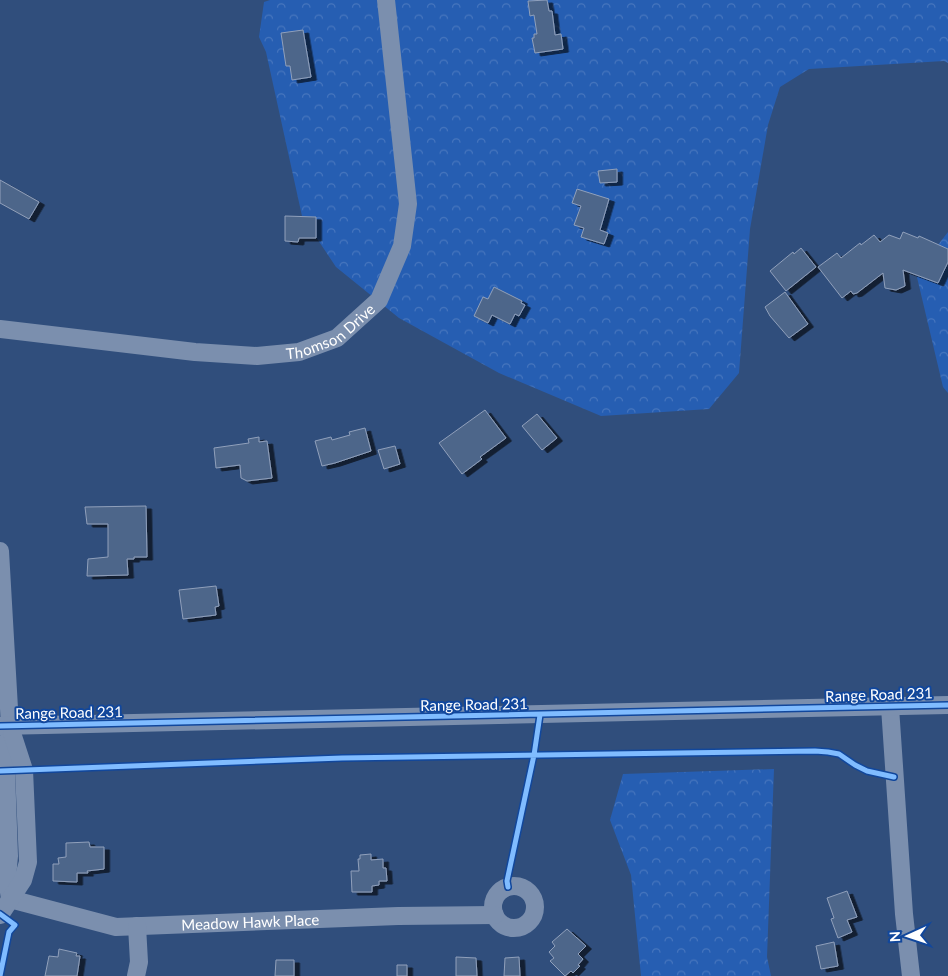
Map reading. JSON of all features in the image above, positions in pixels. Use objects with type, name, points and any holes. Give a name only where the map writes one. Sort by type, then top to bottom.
[{"type":"street","name":"Thomson Drive","points":[[0,329],[195,352],[257,356],[299,352],[337,338],[379,300],[402,246],[408,204],[386,0]]},
{"type":"street","points":[[0,551],[5,726],[24,770],[28,862],[24,880],[0,915]]},
{"type":"street","name":"Range Road 231","points":[[5,726],[948,705]]},
{"type":"street","points":[[890,707],[904,914],[911,976]]},
{"type":"street","name":"Meadow Hawk Place","points":[[10,898],[116,927],[398,916],[495,915]]},
{"type":"street","points":[[136,976],[139,962],[137,926]]},
{"type":"green space","points":[[270,0],[948,0],[948,63],[944,61],[809,69],[780,87],[768,125],[750,229],[739,373],[709,409],[601,416],[499,373],[399,318],[336,267],[302,216],[266,52],[259,37],[264,2]]},
{"type":"green space","points":[[948,232],[948,393],[943,387],[916,273]]},
{"type":"green space","points":[[774,769],[767,957],[771,976],[641,976],[631,875],[610,820],[623,774]]},
{"type":"building","points":[[547,0],[549,11],[552,11],[555,35],[561,34],[563,49],[535,53],[532,38],[534,38],[534,34],[537,34],[534,15],[530,16],[528,1]]},
{"type":"building","points":[[303,30],[311,77],[292,80],[290,66],[286,66],[281,33]]},
{"type":"building","points":[[617,169],[617,182],[600,183],[598,171]]},
{"type":"building","points":[[0,180],[39,202],[29,219],[0,203]]},
{"type":"building","points":[[577,189],[609,199],[600,230],[608,233],[604,244],[581,237],[584,228],[574,225],[581,206],[572,203]]},
{"type":"building","points":[[285,216],[316,217],[316,238],[299,238],[298,242],[285,241]]},
{"type":"building","points":[[903,232],[918,238],[919,236],[948,249],[948,262],[938,283],[903,270],[905,286],[896,290],[885,288],[883,273],[857,293],[853,294],[851,291],[842,298],[818,267],[837,253],[841,258],[874,235],[880,242],[889,235],[900,239]]},
{"type":"building","points":[[801,248],[816,267],[786,291],[770,271],[793,252],[794,254]]},
{"type":"building","points":[[494,287],[522,301],[521,303],[525,305],[519,316],[515,314],[510,324],[492,315],[488,323],[474,316],[483,297],[488,299]]},
{"type":"building","points":[[785,292],[808,324],[789,338],[770,316],[765,307]]},
{"type":"building","points":[[485,410],[506,438],[480,457],[482,459],[462,474],[439,443]]},
{"type":"building","points":[[537,414],[557,438],[542,450],[522,426]]},
{"type":"building","points":[[365,428],[371,451],[322,466],[315,441],[331,437],[332,440],[350,435],[349,432]]},
{"type":"building","points":[[259,437],[259,442],[267,441],[272,478],[247,481],[241,478],[240,465],[216,468],[214,448],[249,443],[248,439]]},
{"type":"building","points":[[395,446],[400,464],[384,469],[378,450]]},
{"type":"building","points":[[146,506],[147,557],[127,559],[128,575],[87,576],[88,559],[108,557],[108,524],[87,524],[85,507]]},
{"type":"building","points":[[216,586],[219,606],[215,607],[216,615],[183,619],[179,590]]},
{"type":"building","points":[[89,842],[90,847],[104,847],[104,869],[87,871],[88,873],[77,873],[77,882],[53,881],[53,864],[59,864],[58,858],[66,857],[66,843]]},
{"type":"building","points":[[371,854],[371,860],[383,859],[383,868],[386,868],[387,881],[379,881],[379,885],[372,886],[372,892],[352,892],[351,871],[359,871],[358,859],[360,859],[360,855]]},
{"type":"building","points":[[847,891],[857,917],[847,920],[852,932],[838,938],[831,919],[834,918],[827,898]]},
{"type":"building","points":[[567,929],[586,946],[578,954],[583,959],[578,965],[580,966],[573,973],[571,971],[565,976],[550,961],[554,958],[549,952],[555,946],[552,942]]},
{"type":"building","points":[[834,942],[838,966],[821,969],[816,946]]},
{"type":"building","points":[[59,949],[77,953],[76,956],[80,956],[77,976],[45,976],[49,956],[58,957]]},
{"type":"building","points":[[456,957],[476,958],[477,976],[456,976]]},
{"type":"building","points":[[519,957],[520,976],[504,976],[505,958]]},
{"type":"building","points":[[276,960],[294,960],[294,976],[275,976]]},
{"type":"building","points":[[397,965],[407,965],[407,976],[397,976]]},
{"type":"cycle path","points":[[0,726],[948,705]]},
{"type":"cycle path","points":[[508,887],[507,881],[534,755],[540,715]]},
{"type":"cycle path","points":[[0,771],[342,758],[815,751],[839,754],[867,771],[894,777]]},
{"type":"cycle path","points":[[0,914],[15,925],[9,932],[0,976]]}]
